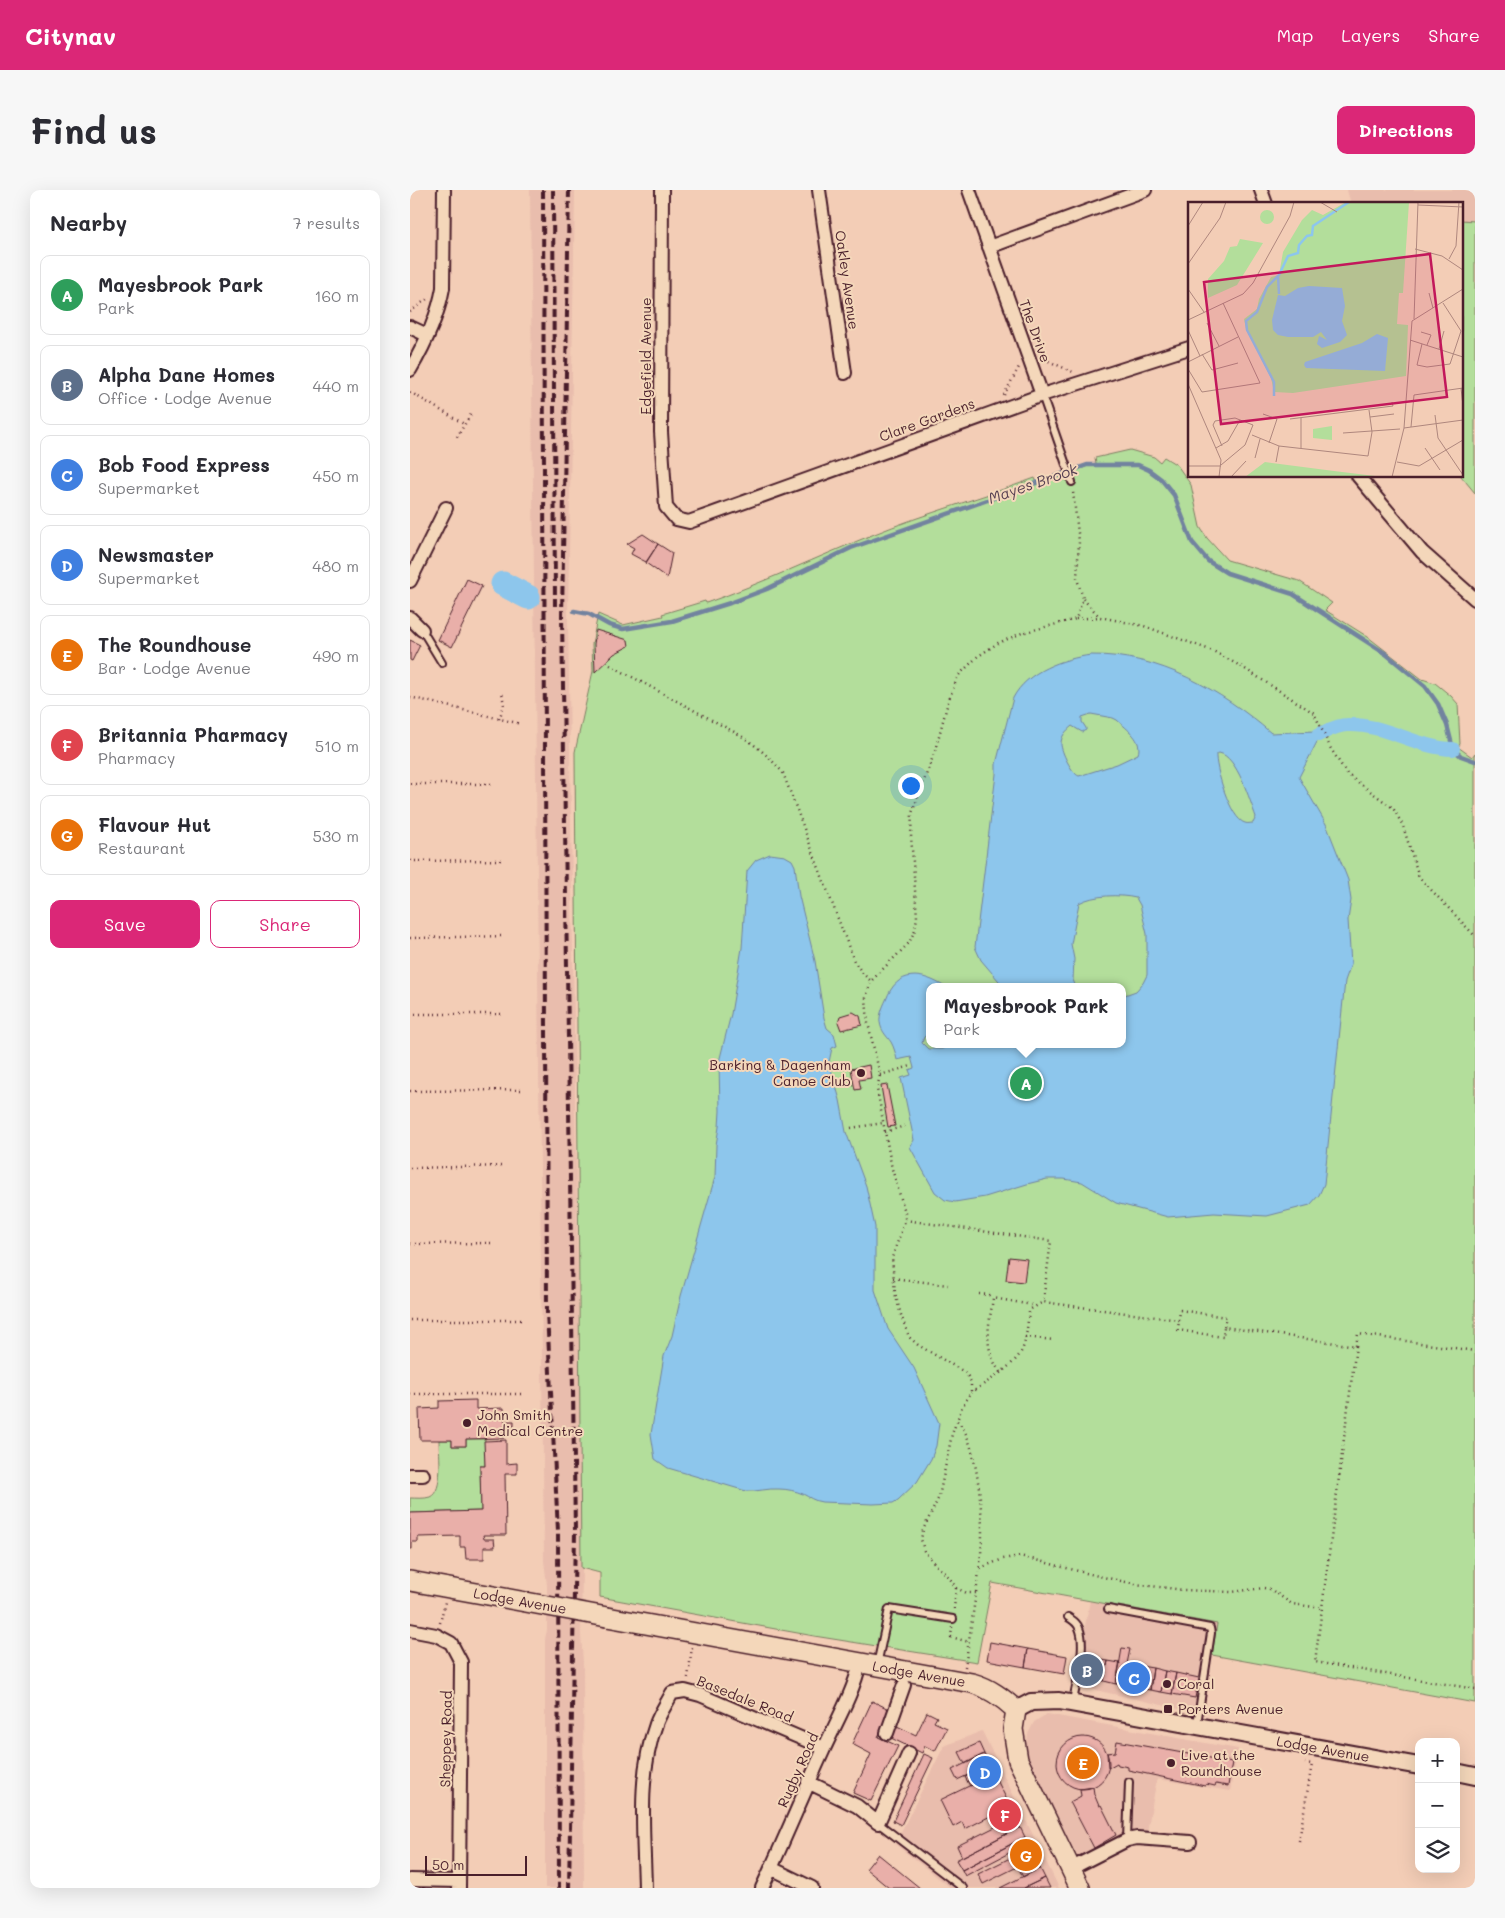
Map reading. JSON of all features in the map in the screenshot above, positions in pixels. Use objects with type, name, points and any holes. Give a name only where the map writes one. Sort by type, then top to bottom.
[{"type":"main road","name":"Lodge Avenue","points":[[410,1581],[981,1686],[1001,1696],[1016,1710]]},
{"type":"main road","points":[[1016,1710],[1014,1729],[1018,1760],[1080,1888]]},
{"type":"street","points":[[410,370],[427,335],[441,299],[443,288],[444,190]]},
{"type":"street","name":"Edgefield Avenue","points":[[662,190],[660,432],[666,507],[676,519]]},
{"type":"street","name":"Oakley Avenue","points":[[819,190],[845,373]]},
{"type":"street","name":"The Drive","points":[[969,190],[989,247],[1036,360],[1042,395]]},
{"type":"street","points":[[989,247],[1145,190]]},
{"type":"street","points":[[1261,190],[1265,202]]},
{"type":"street","points":[[410,327],[427,335]]},
{"type":"street","name":"Clare Gardens","points":[[676,519],[689,522],[1042,395],[1188,348]]},
{"type":"street","points":[[1360,478],[1422,552],[1475,599]]},
{"type":"street","points":[[410,581],[446,508]]},
{"type":"street","points":[[410,618],[422,630]]},
{"type":"street","name":"Sheppey Road","points":[[410,1630],[436,1635],[451,1643],[461,1662],[459,1884],[410,1880]]},
{"type":"street","name":"Rugby Road","points":[[762,1888],[857,1676],[868,1664]]},
{"type":"street","points":[[887,1733],[904,1685]]},
{"type":"street","name":"Basedale Road","points":[[645,1888],[643,1798],[645,1764],[656,1723],[672,1693],[685,1691],[700,1695],[824,1748]]},
{"type":"street","name":"Lodge Avenue","points":[[1016,1710],[1031,1702],[1059,1700],[1415,1765]]},
{"type":"street","points":[[808,1782],[857,1806],[878,1823],[909,1753]]},
{"type":"street","points":[[1460,1773],[1475,1776]]},
{"type":"street","points":[[1070,1869],[1127,1840],[1137,1838],[1190,1842]]},
{"type":"street","points":[[771,1868],[812,1888]]},
{"type":"lane","name":"The Drive","points":[[1042,395],[1072,482]]},
{"type":"lane","points":[[422,630],[442,663]]},
{"type":"lane","points":[[868,1664],[889,1609],[953,1619]]},
{"type":"lane","points":[[1108,1609],[1210,1628],[1211,1633],[1197,1726]]},
{"type":"lane","points":[[1068,1616],[1076,1622],[1081,1635],[1082,1649],[1073,1703]]},
{"type":"lane","points":[[1127,1840],[1129,1782]]},
{"type":"lane","points":[[878,1823],[963,1888]]},
{"type":"path","points":[[1006,408],[1002,399],[1020,365],[1036,360],[1077,374],[1082,382]]},
{"type":"path","points":[[410,392],[464,424]]},
{"type":"path","points":[[457,437],[471,414]]},
{"type":"path","points":[[1072,482],[1079,541],[1077,579],[1083,598],[1100,617]]},
{"type":"path","points":[[1076,619],[1083,598]]},
{"type":"path","points":[[971,1393],[971,1382],[966,1373],[925,1351],[910,1337],[901,1315],[893,1278],[892,1258],[906,1220],[892,1169],[876,1089],[880,1075],[866,1007],[867,993],[872,981],[909,943],[915,930],[917,917],[911,835],[912,813],[936,752],[948,702],[958,676],[977,657],[998,643],[1022,633],[1076,619],[1100,617],[1144,626],[1213,651],[1307,707],[1317,718],[1331,748],[1347,774],[1393,808],[1403,826],[1419,877],[1475,936]]},
{"type":"path","points":[[610,665],[738,734],[773,760],[783,773],[854,961],[863,974],[872,981]]},
{"type":"path","points":[[499,719],[504,706],[502,692]]},
{"type":"path","points":[[410,697],[521,724]]},
{"type":"path","points":[[410,784],[491,784]]},
{"type":"path","points":[[410,861],[503,860]]},
{"type":"path","points":[[410,938],[504,936]]},
{"type":"path","points":[[410,1014],[504,1014]]},
{"type":"path","points":[[880,1075],[911,1066]]},
{"type":"path","points":[[410,1091],[522,1090]]},
{"type":"path","points":[[851,1128],[883,1123]]},
{"type":"path","points":[[885,1132],[908,1126]]},
{"type":"path","points":[[410,1168],[504,1166]]},
{"type":"path","points":[[906,1220],[1051,1241],[1043,1302]]},
{"type":"path","points":[[410,1244],[491,1243]]},
{"type":"path","points":[[893,1278],[948,1285]]},
{"type":"path","points":[[978,1294],[1032,1305],[1033,1307]]},
{"type":"path","points":[[993,1298],[988,1339],[989,1350],[1001,1372]]},
{"type":"path","points":[[976,1593],[967,1593],[956,1588],[949,1577],[924,1551],[921,1539],[923,1530],[939,1497],[945,1464],[962,1407],[971,1393],[1001,1372],[1021,1351],[1029,1312],[1033,1307],[1043,1302],[1179,1320]]},
{"type":"path","points":[[1180,1310],[1226,1317],[1223,1337],[1178,1330],[1179,1320],[1180,1310]]},
{"type":"path","points":[[410,1320],[522,1320]]},
{"type":"path","points":[[1224,1327],[1356,1346]]},
{"type":"path","points":[[1475,1351],[1358,1334],[1315,1662],[1475,1689]]},
{"type":"path","points":[[1025,1336],[1054,1340]]},
{"type":"path","points":[[410,1394],[523,1394]]},
{"type":"path","points":[[957,1421],[961,1425],[973,1451],[981,1513],[980,1568],[965,1668],[981,1671],[981,1686]]},
{"type":"path","points":[[980,1568],[1003,1559],[1020,1556],[1094,1576],[1135,1584],[1184,1590],[1232,1592],[1270,1589],[1292,1604],[1322,1608]]},
{"type":"path","points":[[956,1588],[951,1637],[969,1642]]},
{"type":"path","points":[[438,1628],[444,1608]]},
{"type":"path","points":[[688,1680],[692,1651]]},
{"type":"path","points":[[1299,1841],[1312,1764],[1305,1763]]},
{"type":"shaded area","points":[[530,190],[575,190],[568,617],[582,1568],[584,1888],[545,1888],[545,1639],[547,1630],[547,1585],[544,1561]]},
{"type":"shaded area","points":[[1347,190],[1475,190],[1475,493],[1462,477],[1462,202],[1350,202]]},
{"type":"shaded area","points":[[1090,1601],[1217,1624],[1202,1714],[1073,1685]]},
{"type":"shaded area","points":[[1047,1714],[1238,1749],[1230,1791],[1157,1779],[1145,1842],[1135,1841],[1083,1866],[1029,1763],[1026,1746],[1028,1734],[1034,1722]]},
{"type":"shaded area","points":[[982,1731],[1059,1888],[951,1888],[895,1844],[944,1746]]},
{"type":"green space","points":[[1462,220],[1475,221],[1475,493],[1462,477]]},
{"type":"green space","points":[[1130,450],[1154,457],[1160,462],[1164,457],[1177,465],[1191,485],[1200,527],[1207,538],[1227,560],[1299,581],[1332,603],[1325,610],[1368,637],[1422,679],[1435,683],[1458,704],[1460,744],[1458,747],[1472,757],[1475,753],[1475,1703],[1212,1655],[1217,1624],[992,1583],[977,1662],[814,1636],[600,1597],[600,1573],[581,1568],[575,752],[593,671],[592,644],[598,614],[623,625],[663,616],[662,614],[705,601],[706,603],[892,527],[1035,478],[1038,485],[1096,463],[1095,458]]},
{"type":"green space","points":[[466,1439],[485,1439],[485,1466],[480,1466],[481,1511],[410,1513],[410,1498],[430,1497],[437,1487],[440,1471],[439,1440],[452,1440],[452,1446],[466,1446]]},
{"type":"water","points":[[1091,655],[1116,656],[1165,668],[1210,689],[1252,717],[1271,733],[1315,731],[1318,735],[1318,740],[1299,777],[1326,824],[1348,880],[1351,900],[1348,920],[1351,964],[1345,981],[1324,1184],[1319,1195],[1310,1205],[1267,1216],[1214,1213],[1168,1217],[1116,1203],[1082,1182],[1064,1179],[1047,1179],[985,1197],[955,1202],[945,1200],[935,1192],[910,1147],[914,1140],[901,1078],[911,1075],[909,1070],[914,1068],[911,1057],[897,1060],[892,1044],[880,1022],[884,1005],[891,990],[903,978],[919,976],[938,983],[926,983],[926,1035],[922,1043],[928,1049],[1126,1048],[1126,995],[1136,991],[1147,975],[1147,934],[1140,905],[1136,898],[1099,897],[1079,903],[1071,944],[1074,959],[1074,983],[1001,983],[981,960],[975,947],[996,764],[1013,698],[1027,680],[1046,668]],"holes":[[[1091,714],[1113,718],[1136,739],[1139,749],[1138,754],[1117,764],[1079,776],[1067,762],[1061,747],[1064,734],[1072,726],[1082,732],[1086,730],[1082,717]],[[1219,753],[1226,756],[1232,762],[1242,780],[1256,817],[1253,823],[1246,823],[1239,819],[1224,792],[1216,754]]]},
{"type":"water","points":[[770,854],[785,856],[792,860],[795,866],[799,896],[815,961],[824,1018],[827,1028],[834,1034],[837,1046],[832,1048],[829,1062],[840,1100],[846,1132],[866,1186],[875,1227],[875,1290],[888,1329],[914,1368],[939,1423],[936,1446],[931,1459],[917,1482],[893,1503],[822,1502],[797,1492],[782,1489],[746,1491],[668,1468],[655,1459],[651,1434],[664,1356],[672,1336],[681,1296],[715,1177],[720,1111],[719,1062],[731,1014],[742,948],[747,871],[756,860]]},
{"type":"building","points":[[643,534],[658,544],[646,562],[631,554],[634,548],[627,544]]},
{"type":"building","points":[[658,544],[672,553],[667,578],[646,563]]},
{"type":"building","points":[[467,579],[482,586],[452,647],[438,640]]},
{"type":"building","points":[[596,630],[628,640],[629,646],[614,654],[595,672],[594,644]]},
{"type":"building","points":[[410,640],[420,645],[412,661],[410,660]]},
{"type":"building","points":[[853,1012],[860,1016],[862,1025],[841,1030],[838,1022],[840,1016]]},
{"type":"building","name":"Barking & Dagenham Canoe Club","points":[[869,1065],[871,1078],[859,1080],[861,1089],[855,1090],[851,1069]]},
{"type":"building","points":[[887,1085],[895,1126],[888,1127],[881,1086]]},
{"type":"building","points":[[1009,1257],[1027,1259],[1024,1282],[1006,1280]]},
{"type":"building","name":"John Smith Medical Centre","points":[[476,1400],[476,1409],[504,1408],[504,1421],[514,1421],[514,1426],[504,1426],[504,1438],[466,1439],[466,1446],[452,1446],[452,1440],[420,1440],[419,1409],[439,1408],[439,1401]]},
{"type":"building","points":[[506,1440],[506,1464],[517,1463],[517,1474],[505,1474],[506,1535],[483,1535],[484,1539],[494,1539],[495,1547],[484,1547],[484,1559],[466,1559],[465,1547],[460,1547],[460,1536],[418,1537],[418,1542],[412,1542],[412,1549],[410,1549],[410,1513],[481,1511],[480,1466],[485,1466],[484,1441]]},
{"type":"building","points":[[990,1642],[1028,1649],[1025,1667],[987,1660]]},
{"type":"building","points":[[1122,1648],[1130,1649],[1127,1664],[1131,1665],[1127,1686],[1116,1684]]},
{"type":"building","points":[[1028,1649],[1067,1656],[1064,1674],[1025,1667]]},
{"type":"building","points":[[1083,1657],[1096,1659],[1092,1679],[1080,1677]]},
{"type":"building","points":[[1096,1659],[1108,1661],[1104,1681],[1092,1679]]},
{"type":"building","points":[[1108,1661],[1120,1663],[1116,1684],[1104,1681]]},
{"type":"building","points":[[1131,1665],[1140,1666],[1137,1688],[1127,1686]]},
{"type":"building","points":[[1140,1666],[1153,1668],[1150,1690],[1137,1688]]},
{"type":"building","points":[[1153,1668],[1165,1671],[1161,1692],[1150,1690]]},
{"type":"building","points":[[1165,1671],[1176,1673],[1172,1694],[1161,1692]]},
{"type":"building","points":[[1176,1673],[1199,1678],[1195,1698],[1172,1694]]},
{"type":"building","points":[[872,1701],[891,1710],[878,1737],[898,1746],[871,1801],[853,1793],[871,1754],[852,1744]]},
{"type":"building","points":[[927,1712],[937,1717],[934,1722],[947,1728],[935,1751],[925,1746],[922,1753],[891,1738],[897,1726],[916,1735]]},
{"type":"building","points":[[1083,1737],[1093,1739],[1101,1745],[1107,1753],[1109,1763],[1107,1773],[1101,1781],[1093,1787],[1083,1789],[1073,1787],[1065,1781],[1059,1773],[1057,1763],[1059,1753],[1065,1745],[1073,1739]]},
{"type":"building","name":"Live at the Roundhouse","points":[[1117,1741],[1232,1762],[1228,1786],[1206,1784],[1205,1786],[1128,1770],[1128,1767],[1118,1765],[1117,1763],[1108,1768],[1107,1753],[1115,1752]]},
{"type":"building","points":[[979,1743],[984,1754],[965,1764],[959,1752]]},
{"type":"building","points":[[924,1754],[933,1758],[901,1825],[893,1821]]},
{"type":"building","points":[[984,1754],[990,1765],[957,1780],[952,1770]]},
{"type":"building","points":[[990,1765],[994,1774],[970,1786],[965,1777]]},
{"type":"building","points":[[994,1774],[1010,1806],[965,1829],[962,1822],[953,1827],[940,1800]]},
{"type":"building","points":[[1093,1787],[1099,1806],[1101,1805],[1116,1835],[1094,1848],[1070,1802],[1081,1796],[1080,1789]]},
{"type":"building","points":[[1010,1806],[1015,1817],[998,1825],[993,1815]]},
{"type":"building","points":[[1015,1817],[1020,1827],[962,1857],[957,1846]]},
{"type":"building","points":[[1020,1827],[1025,1837],[962,1870],[956,1860]]},
{"type":"building","points":[[1025,1837],[1030,1848],[1013,1856],[1011,1852],[965,1876],[962,1870]]},
{"type":"building","points":[[1030,1848],[1035,1858],[983,1884],[978,1874]]},
{"type":"building","points":[[878,1854],[920,1888],[889,1888],[866,1869]]},
{"type":"building","points":[[1035,1858],[1040,1868],[1023,1877],[1018,1867]]},
{"type":"building","points":[[1040,1868],[1045,1878],[1024,1888],[1000,1888]]},
{"type":"building","points":[[1045,1878],[1050,1888],[1024,1888]]},
{"type":"waterway","name":"Mayes Brook","points":[[574,611],[589,614],[609,625],[623,629],[672,621],[767,589],[851,548],[1087,465],[1138,465],[1161,479],[1174,495],[1192,542],[1208,561],[1227,573],[1293,594],[1386,654],[1425,686],[1438,704],[1447,725],[1453,749],[1461,756],[1475,761]]},
{"type":"waterway","name":"Mayes Brook","points":[[503,584],[528,597]]},
{"type":"waterway","points":[[1318,735],[1340,726],[1361,725],[1387,731],[1426,745],[1453,749]]},
{"type":"railway","points":[[543,190],[547,1313],[558,1531],[559,1888]]},
{"type":"railway","points":[[553,190],[555,608]]},
{"type":"railway","points":[[569,190],[562,616],[575,1531],[569,1888]]},
{"type":"place","name":"Barking & Dagenham Canoe Club","points":[[861,1073]]},
{"type":"place","name":"Mayesbrook Park","points":[[1026,1083]]},
{"type":"place","name":"John Smith Medical Centre","points":[[467,1423]]},
{"type":"place","name":"Alpha Dane Homes","points":[[1087,1670]]},
{"type":"place","name":"Bob Food Express","points":[[1134,1678]]},
{"type":"place","name":"Coral","points":[[1167,1684]]},
{"type":"place","name":"Porters Avenue","points":[[1168,1709]]},
{"type":"place","name":"The Roundhouse","points":[[1083,1763]]},
{"type":"place","name":"Live at the Roundhouse","points":[[1171,1763]]},
{"type":"place","name":"Newsmaster","points":[[985,1772]]},
{"type":"place","name":"Britannia Pharmacy","points":[[1005,1815]]},
{"type":"place","name":"Flavour Hut","points":[[1026,1855]]}]
